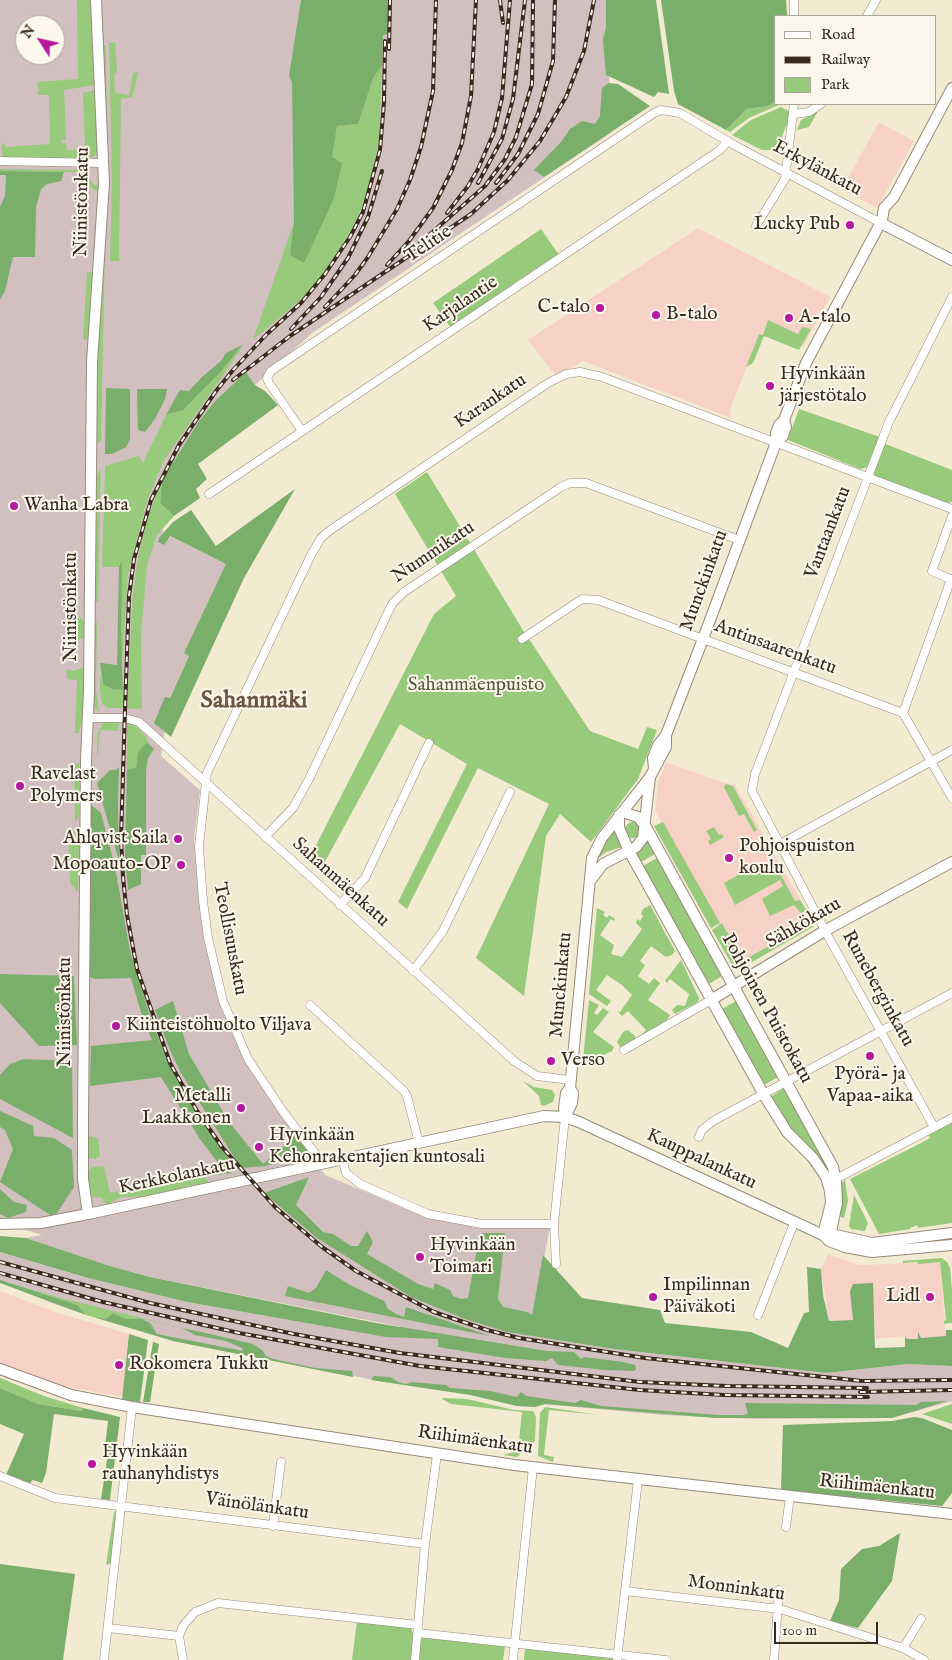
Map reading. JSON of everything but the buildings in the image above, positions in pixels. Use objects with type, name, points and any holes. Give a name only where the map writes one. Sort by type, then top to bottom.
[{"type":"street","name":"Niinistönkatu","points":[[88,1214],[83,1179],[83,1125],[92,362],[103,216],[103,163],[96,0]]},
{"type":"street","points":[[794,0],[794,15]]},
{"type":"street","points":[[868,15],[876,0]]},
{"type":"street","name":"Munckinkatu","points":[[588,885],[597,869],[603,864],[629,851],[640,843],[646,827],[646,795],[658,745],[666,735],[702,639],[776,441],[778,425],[784,420],[806,363],[882,221],[884,208],[894,197],[952,88]]},
{"type":"street","points":[[756,226],[784,182],[794,105]]},
{"type":"street","points":[[794,114],[809,112],[820,105]]},
{"type":"street","name":"Erkylänkatu","points":[[666,110],[680,113],[728,141],[882,221],[952,260]]},
{"type":"street","name":"Telitie","points":[[302,431],[269,383],[267,378],[271,371],[654,113],[666,110]]},
{"type":"street","name":"Karjalantie","points":[[209,494],[715,153],[728,141]]},
{"type":"street","points":[[0,161],[103,163]]},
{"type":"street","name":"Vantaankatu","points":[[752,787],[868,477],[905,386],[952,297]]},
{"type":"street","name":"Karankatu","points":[[206,783],[207,773],[311,555],[322,538],[329,531],[548,383],[572,372],[592,374],[776,441],[952,509]]},
{"type":"street","name":"Nummikatu","points":[[265,837],[293,808],[309,780],[392,604],[404,592],[561,487],[570,483],[586,483],[739,540]]},
{"type":"street","points":[[952,516],[932,572],[951,579],[903,713],[952,798]]},
{"type":"street","name":"Antinsaarenkatu","points":[[522,639],[582,599],[598,600],[903,713]]},
{"type":"street","name":"Sahanmäenkatu","points":[[87,718],[125,718],[138,722],[524,1069],[541,1078],[570,1084]]},
{"type":"street","points":[[340,905],[365,878],[429,743]]},
{"type":"street","points":[[780,844],[952,750]]},
{"type":"street","name":"Munckinkatu","points":[[556,1264],[554,1224],[565,1117],[565,1099],[570,1084],[589,871],[596,848],[652,772]]},
{"type":"street","name":"Teollisuuskatu","points":[[206,783],[199,846],[200,876],[208,938],[224,1001],[248,1059],[284,1113],[318,1157],[320,1164]]},
{"type":"street","name":"Runeberginkatu","points":[[752,787],[753,795],[934,1127]]},
{"type":"street","points":[[413,971],[443,931],[510,792]]},
{"type":"street","name":"Pohjoinen Puistokatu","points":[[828,1237],[832,1181],[831,1165],[646,827],[638,817],[621,814],[619,828],[629,851],[764,1095],[787,1132],[813,1158],[832,1181]]},
{"type":"street","name":"Sähkökatu","points":[[624,1050],[826,930],[952,862]]},
{"type":"street","points":[[699,1136],[709,1124],[952,993]]},
{"type":"street","points":[[310,1005],[408,1096],[418,1143]]},
{"type":"street","name":"Kerkkolankatu","points":[[0,1224],[41,1223],[544,1116],[565,1117]]},
{"type":"street","name":"Kauppalankatu","points":[[565,1117],[828,1237],[845,1248],[872,1252],[952,1238]]},
{"type":"street","points":[[832,1181],[952,1118]]},
{"type":"street","points":[[342,1159],[346,1173],[351,1178],[428,1214],[482,1224],[554,1224]]},
{"type":"street","points":[[758,1315],[794,1223]]},
{"type":"street","name":"Riihimäenkatu","points":[[0,1369],[70,1395],[132,1407],[437,1454],[638,1480],[952,1514]]},
{"type":"street","points":[[104,1660],[132,1407]]},
{"type":"street","points":[[415,1660],[425,1544],[437,1454]]},
{"type":"street","points":[[274,1526],[281,1462]]},
{"type":"street","points":[[514,1660],[534,1467]]},
{"type":"street","name":"Väinölänkatu","points":[[0,1476],[50,1496],[425,1544]]},
{"type":"street","points":[[617,1657],[638,1480]]},
{"type":"street","points":[[786,1528],[790,1496]]},
{"type":"street","points":[[774,1660],[780,1609],[779,1590]]},
{"type":"street","name":"Monninkatu","points":[[625,1592],[780,1609],[903,1648],[924,1660]]},
{"type":"street","points":[[183,1660],[179,1636],[190,1617],[202,1608],[218,1603],[617,1657],[666,1660]]},
{"type":"street","points":[[903,1648],[920,1619]]},
{"type":"street","points":[[108,1628],[179,1636]]},
{"type":"shaded area","points":[[0,0],[610,0],[609,134],[312,333],[255,385],[246,372],[216,400],[199,421],[162,480],[153,521],[169,536],[231,566],[169,699],[161,756],[200,790],[194,840],[200,903],[218,998],[245,1062],[325,1175],[428,1218],[482,1227],[550,1228],[528,1335],[614,1349],[826,1373],[908,1364],[952,1366],[952,1401],[892,1418],[756,1419],[663,1415],[532,1403],[379,1381],[173,1341],[57,1305],[0,1282],[0,1252],[88,1278],[187,1302],[318,1325],[402,1327],[150,1277],[110,1266],[26,1238],[42,1235],[0,1222]]},
{"type":"shaded area","points":[[879,122],[914,141],[877,208],[842,189]]},
{"type":"shaded area","points":[[698,228],[830,297],[803,347],[765,331],[762,335],[759,334],[730,410],[731,418],[583,361],[556,376],[528,340]]},
{"type":"shaded area","name":"Pohjoispuiston koulu","points":[[666,762],[721,782],[735,785],[810,917],[805,926],[742,960],[723,924],[719,925],[655,811],[658,783]]},
{"type":"shaded area","points":[[828,1254],[859,1265],[940,1262],[946,1336],[920,1338],[918,1333],[919,1339],[907,1339],[905,1336],[876,1339],[872,1283],[853,1320],[829,1321],[821,1269]]},
{"type":"shaded area","points":[[0,1291],[55,1312],[129,1334],[123,1397],[41,1382],[0,1365]]},
{"type":"green space","points":[[77,0],[92,0],[95,85],[64,90],[66,140],[62,140],[62,143],[66,143],[67,150],[85,149],[83,93],[96,90],[98,151],[93,157],[84,159],[3,158],[1,147],[3,143],[7,147],[50,144],[49,95],[37,95],[39,89],[37,82],[78,79]]},
{"type":"green space","points":[[301,0],[388,0],[388,34],[383,35],[382,65],[373,78],[358,124],[337,126],[332,157],[342,163],[334,198],[304,263],[290,255],[294,222],[292,82],[289,76]]},
{"type":"green space","points":[[606,0],[656,0],[669,94],[658,92],[654,97],[606,75],[603,39],[606,28]]},
{"type":"green space","points":[[661,0],[786,0],[787,15],[774,15],[774,102],[768,106],[747,109],[726,130],[678,104],[674,91]]},
{"type":"green space","points":[[115,42],[117,72],[114,74],[115,93],[129,95],[133,73],[138,72],[138,75],[132,97],[121,99],[119,261],[110,261],[112,183],[109,43]]},
{"type":"green space","points":[[106,45],[107,154],[102,47]]},
{"type":"green space","points":[[382,65],[379,143],[368,192],[359,215],[334,260],[304,297],[253,340],[294,222],[290,255],[332,157],[337,126],[358,124],[373,78]]},
{"type":"green space","points":[[609,83],[618,84],[650,106],[544,177],[534,170],[561,142],[570,129],[582,121],[595,124],[600,116],[602,88]]},
{"type":"green space","points":[[774,102],[774,105],[779,105],[749,118],[730,132],[726,130],[747,109],[768,106]]},
{"type":"green space","points":[[781,107],[790,112],[789,127],[786,126],[779,144],[773,150],[762,150],[732,135],[751,120]]},
{"type":"green space","points":[[818,111],[809,127],[797,130],[801,120]]},
{"type":"green space","points":[[0,169],[77,170],[88,176],[94,185],[100,186],[100,192],[91,188],[87,177],[77,172],[0,171]]},
{"type":"green space","points":[[0,171],[64,172],[61,181],[47,184],[41,189],[36,207],[35,257],[13,257],[5,291],[0,299],[0,207],[5,196],[6,175],[0,175]]},
{"type":"green space","points":[[541,229],[559,255],[451,328],[433,303]]},
{"type":"green space","points":[[105,243],[101,440],[99,443],[95,443],[97,356]]},
{"type":"green space","points":[[87,272],[94,273],[89,340],[83,339]]},
{"type":"green space","points":[[768,320],[798,334],[802,327],[811,329],[799,350],[764,336],[753,363],[746,367],[759,334],[763,335]]},
{"type":"green space","points":[[245,343],[163,462],[147,501],[128,574],[122,664],[120,562],[119,567],[102,567],[105,466],[139,456],[143,463],[166,415],[183,410]]},
{"type":"green space","points":[[242,345],[223,369],[183,410],[166,415],[180,390],[189,391],[221,361],[226,353]]},
{"type":"green space","points":[[246,372],[255,385],[265,391],[278,405],[198,464],[207,479],[196,489],[200,498],[174,516],[160,503],[162,480],[199,421],[216,400]]},
{"type":"green space","points":[[106,388],[130,389],[130,439],[126,447],[112,454],[105,454]]},
{"type":"green space","points":[[137,389],[167,389],[165,399],[155,419],[145,432],[138,430]]},
{"type":"green space","points":[[799,409],[880,437],[869,467],[860,469],[788,440]]},
{"type":"green space","points":[[883,443],[952,470],[952,502],[947,503],[876,477],[873,472]]},
{"type":"green space","points":[[101,469],[98,601],[94,603],[95,479]]},
{"type":"green space","name":"Sahanmäenpuisto","points":[[427,472],[521,627],[590,731],[638,749],[647,727],[657,730],[638,779],[591,842],[560,814],[546,836],[524,996],[476,958],[549,804],[478,768],[407,909],[398,902],[467,764],[400,724],[321,869],[309,859],[434,614],[456,596],[395,494]]},
{"type":"green space","points":[[162,480],[160,503],[174,516],[157,535],[147,565],[141,635],[142,708],[127,708],[133,593],[139,552],[149,513]]},
{"type":"green space","points":[[295,489],[244,578],[171,737],[154,723],[165,697],[170,698],[189,656],[184,653],[226,564],[170,536],[164,545],[158,542],[159,538],[173,522],[191,510],[216,546]]},
{"type":"green space","points":[[122,560],[121,631],[123,690],[112,689],[103,684],[100,663],[117,665],[119,567]]},
{"type":"green space","points":[[81,617],[85,624],[84,638],[73,640],[73,634],[77,634],[78,618]]},
{"type":"green space","points":[[97,622],[96,690],[99,713],[93,705],[94,624]]},
{"type":"green space","points":[[85,668],[84,709],[79,733],[75,733],[77,680],[67,679],[66,669],[74,671]]},
{"type":"green space","points":[[100,674],[103,684],[112,689],[123,690],[124,708],[107,708],[102,703]]},
{"type":"green space","points":[[104,722],[119,722],[118,731],[100,730],[97,756],[97,734]]},
{"type":"green space","points":[[127,722],[137,727],[147,738],[147,742],[138,752],[136,768],[127,769]]},
{"type":"green space","points":[[147,742],[154,749],[148,758],[146,771],[146,855],[141,855],[141,884],[128,890],[125,856],[127,769],[136,768],[138,752]]},
{"type":"green space","points":[[78,763],[80,768],[79,816],[75,823],[74,764]]},
{"type":"green space","points":[[119,767],[119,861],[97,783],[110,770],[116,770]]},
{"type":"green space","points":[[726,784],[733,786],[757,830],[754,832],[744,814],[739,816],[724,787]]},
{"type":"green space","points":[[91,805],[101,813],[115,867],[130,951],[149,1013],[167,1061],[189,1101],[236,1169],[230,1173],[204,1177],[198,1172],[199,1165],[221,1167],[200,1139],[161,1077],[90,1086],[91,1046],[152,1040],[143,1019],[131,978],[95,979],[90,977]]},
{"type":"green space","points":[[633,822],[641,830],[633,838],[625,830]]},
{"type":"green space","points":[[663,822],[720,923],[711,928],[654,826]]},
{"type":"green space","points":[[616,826],[622,847],[606,852],[597,859],[602,844]]},
{"type":"green space","points":[[714,827],[719,835],[722,834],[724,837],[710,845],[708,841],[711,839],[706,831]]},
{"type":"green space","points":[[70,829],[77,833],[79,837],[78,893],[70,882],[68,833]]},
{"type":"green space","points":[[647,840],[655,854],[641,862],[635,852]]},
{"type":"green space","points":[[657,858],[722,976],[709,984],[643,866]]},
{"type":"green space","points":[[760,863],[766,874],[774,870],[772,866],[775,864],[795,901],[800,900],[807,911],[801,913],[794,905],[770,916],[762,899],[783,886],[780,880],[735,905],[724,883]]},
{"type":"green space","points":[[650,905],[675,951],[672,955],[666,957],[651,946],[640,961],[645,965],[638,976],[649,984],[654,978],[660,983],[648,1000],[670,1015],[666,1021],[641,1035],[646,1030],[628,1011],[622,1016],[617,1011],[620,1012],[632,995],[622,985],[607,975],[596,990],[611,1001],[607,1006],[589,994],[597,908],[605,912],[603,915],[607,918],[609,915],[615,919],[614,921],[611,919],[600,935],[614,945],[611,954],[622,957],[642,929],[636,923],[637,919],[640,921],[643,916],[641,914],[643,909]]},
{"type":"green space","points":[[800,917],[810,919],[813,927],[752,962],[747,958],[805,926]]},
{"type":"green space","points":[[722,923],[744,962],[734,968],[712,930]]},
{"type":"green space","points":[[681,960],[699,998],[698,1002],[675,1014],[672,1010],[677,1005],[685,1006],[689,994],[670,979],[667,983],[665,981]]},
{"type":"green space","points":[[0,974],[74,976],[77,1045],[39,1046],[0,1003]]},
{"type":"green space","points":[[589,1000],[599,1005],[594,1013],[597,1015],[603,1008],[609,1012],[593,1032],[614,1047],[612,1051],[596,1059],[583,1060]]},
{"type":"green space","points":[[173,1001],[189,1054],[229,1122],[263,1164],[290,1141],[290,1135],[293,1134],[307,1150],[308,1155],[266,1166],[241,1168],[181,1073],[169,1048],[155,1010]]},
{"type":"green space","points":[[736,1001],[778,1077],[764,1085],[722,1009]]},
{"type":"green space","points":[[628,1030],[635,1036],[635,1039],[621,1048],[617,1042],[623,1032]]},
{"type":"green space","points":[[24,1059],[72,1061],[73,1138],[0,1099],[0,1075],[10,1064]]},
{"type":"green space","points":[[523,1081],[534,1087],[552,1090],[555,1095],[553,1102],[544,1106],[541,1105],[539,1096]]},
{"type":"green space","points":[[782,1089],[785,1090],[826,1165],[822,1166],[798,1141],[771,1097]]},
{"type":"green space","points":[[0,1111],[33,1126],[34,1136],[54,1138],[72,1150],[74,1187],[57,1213],[50,1215],[0,1182],[13,1149],[5,1130],[0,1127]]},
{"type":"green space","points":[[952,1122],[952,1223],[918,1228],[917,1225],[910,1229],[879,1234],[850,1179],[923,1142],[930,1138],[928,1134]]},
{"type":"green space","points":[[89,1136],[98,1138],[100,1156],[95,1159],[89,1158]]},
{"type":"green space","points":[[104,1166],[110,1193],[198,1172],[209,1182],[142,1197],[122,1197],[106,1205],[102,1198],[89,1196],[88,1172],[92,1167]]},
{"type":"green space","points":[[309,1177],[296,1205],[323,1232],[333,1234],[351,1246],[358,1246],[367,1231],[373,1242],[367,1254],[418,1284],[433,1289],[435,1283],[450,1290],[453,1296],[461,1299],[468,1298],[476,1254],[483,1233],[505,1233],[498,1299],[503,1307],[527,1312],[532,1315],[543,1255],[582,1298],[660,1310],[665,1323],[751,1332],[788,1348],[804,1313],[809,1312],[807,1267],[821,1269],[823,1295],[829,1321],[853,1320],[850,1291],[853,1284],[873,1283],[875,1348],[905,1347],[905,1336],[907,1339],[918,1339],[918,1332],[921,1338],[946,1336],[946,1330],[952,1330],[952,1366],[908,1364],[826,1373],[614,1349],[507,1332],[465,1319],[411,1297],[317,1238],[264,1193]]},
{"type":"green space","points":[[845,1179],[848,1201],[844,1218],[838,1216],[841,1185]]},
{"type":"green space","points":[[0,1189],[14,1202],[27,1205],[26,1212],[8,1218],[0,1214]]},
{"type":"green space","points":[[854,1195],[868,1223],[865,1231],[851,1229],[849,1226]]},
{"type":"green space","points":[[0,1236],[26,1238],[110,1266],[150,1277],[376,1323],[547,1351],[574,1352],[581,1359],[584,1357],[623,1362],[635,1365],[636,1369],[634,1371],[605,1370],[558,1365],[552,1358],[546,1361],[505,1358],[438,1347],[438,1339],[386,1337],[187,1302],[88,1278],[0,1252]]},
{"type":"green space","points":[[942,1258],[950,1268],[952,1290],[952,1323],[944,1324],[946,1320],[940,1262],[903,1263],[903,1261]]},
{"type":"green space","points":[[326,1270],[350,1285],[384,1301],[388,1309],[396,1314],[404,1317],[406,1307],[490,1336],[285,1296],[288,1286],[309,1293],[316,1288]]},
{"type":"green space","points":[[0,1280],[57,1297],[182,1328],[142,1319],[126,1319],[113,1313],[106,1319],[93,1317],[86,1315],[77,1305]]},
{"type":"green space","points":[[0,1280],[77,1305],[86,1315],[0,1283]]},
{"type":"green space","points":[[113,1313],[126,1319],[142,1319],[150,1323],[157,1334],[243,1351],[242,1348],[226,1341],[195,1335],[182,1328],[210,1334],[253,1344],[262,1350],[266,1356],[273,1359],[315,1368],[352,1371],[353,1377],[173,1341],[93,1317],[106,1319]]},
{"type":"green space","points":[[129,1334],[148,1340],[140,1402],[122,1400]]},
{"type":"green space","points":[[153,1342],[159,1344],[150,1402],[143,1402]]},
{"type":"green space","points":[[374,1376],[390,1377],[406,1384],[412,1382],[446,1385],[450,1388],[490,1391],[517,1397],[521,1392],[526,1396],[575,1403],[581,1400],[601,1406],[718,1415],[744,1415],[748,1413],[745,1403],[916,1405],[921,1402],[947,1401],[892,1418],[715,1418],[545,1404],[535,1407],[517,1406],[470,1395],[371,1380]]},
{"type":"green space","points":[[0,1378],[44,1396],[83,1408],[82,1411],[38,1404],[0,1388]]},
{"type":"green space","points":[[0,1388],[38,1404],[82,1411],[83,1408],[120,1417],[110,1500],[101,1499],[109,1448],[105,1447],[108,1421],[54,1414],[46,1473],[42,1483],[33,1480],[28,1485],[6,1475],[24,1434],[0,1424]]},
{"type":"green space","points":[[442,1399],[467,1399],[514,1410],[533,1411],[536,1417],[535,1441],[517,1457],[503,1455],[518,1451],[522,1412],[451,1404]]},
{"type":"green space","points":[[952,1404],[952,1424],[922,1414]]},
{"type":"green space","points":[[545,1407],[599,1415],[549,1410],[544,1455],[554,1457],[553,1462],[538,1456],[540,1413]]},
{"type":"green space","points":[[914,1417],[922,1418],[952,1430],[952,1493],[942,1506],[781,1490],[783,1425],[892,1421]]},
{"type":"green space","points":[[116,1511],[112,1563],[106,1565],[114,1512]]},
{"type":"green space","points":[[900,1533],[892,1581],[858,1628],[830,1621],[839,1600],[841,1569],[862,1549],[879,1546]]},
{"type":"green space","points":[[0,1564],[75,1574],[63,1660],[0,1660]]},
{"type":"green space","points":[[357,1621],[411,1628],[414,1636],[412,1660],[352,1660]]},
{"type":"green space","points":[[425,1636],[503,1645],[505,1647],[503,1660],[418,1660],[420,1640]]},
{"type":"green space","points":[[525,1648],[614,1657],[614,1660],[524,1660]]},
{"type":"railway","points":[[389,49],[390,0]]},
{"type":"railway","points":[[325,307],[355,275],[368,257],[397,209],[410,180],[421,147],[433,91],[436,0]]},
{"type":"railway","points":[[387,265],[409,241],[433,208],[452,170],[462,143],[471,96],[476,0]]},
{"type":"railway","points":[[500,0],[503,23]]},
{"type":"railway","points":[[447,213],[468,186],[478,169],[494,132],[502,98],[510,0]]},
{"type":"railway","points":[[478,183],[502,139],[513,99],[525,0]]},
{"type":"railway","points":[[420,243],[485,186],[505,159],[516,137],[532,84],[533,0]]},
{"type":"railway","points":[[496,183],[518,154],[538,114],[553,61],[555,0]]},
{"type":"railway","points":[[233,380],[290,336],[471,214],[508,180],[540,141],[566,97],[584,51],[594,0]]},
{"type":"railway","points":[[385,41],[384,102],[380,150],[363,212],[350,237],[325,274],[301,303],[267,334],[233,370],[216,391],[179,445],[151,500],[134,559],[129,596],[125,710],[121,839],[123,877],[127,915],[137,969],[170,1063],[197,1111],[222,1147],[275,1207],[322,1247],[356,1271],[434,1312],[487,1330],[519,1338],[645,1358],[862,1381],[952,1380]]},
{"type":"railway","points":[[291,329],[321,297],[348,258],[368,217],[382,171]]},
{"type":"railway","points":[[0,1262],[150,1303],[294,1334],[400,1353],[640,1382],[726,1386],[867,1388]]},
{"type":"railway","points":[[0,1273],[103,1302],[239,1333],[420,1366],[640,1390],[724,1395],[868,1397]]},
{"type":"railway","points":[[860,1392],[952,1390]]},
{"type":"place","name":"Lucky Pub","points":[[850,225]]},
{"type":"place","name":"C-talo","points":[[600,308]]},
{"type":"place","name":"B-talo","points":[[656,315]]},
{"type":"place","name":"A-talo","points":[[789,318]]},
{"type":"place","name":"Hyvinkään järjestötalo","points":[[770,386]]},
{"type":"place","name":"Wanha Labra","points":[[14,506]]},
{"type":"place","name":"Ravelast Polymers","points":[[20,786]]},
{"type":"place","name":"Ahlqvist Saila","points":[[178,839]]},
{"type":"place","name":"Pohjoispuiston koulu","points":[[729,858]]},
{"type":"place","name":"Mopoauto-OP","points":[[181,865]]},
{"type":"place","name":"Kiinteistöhuolto Viljava","points":[[116,1026]]},
{"type":"place","name":"Pyörä- ja Vapaa-aika","points":[[870,1056]]},
{"type":"place","name":"Verso","points":[[551,1061]]},
{"type":"place","name":"Metalli Laakkonen","points":[[241,1108]]},
{"type":"place","name":"Hyvinkään Kehonrakentajien kuntosali","points":[[259,1147]]},
{"type":"place","name":"Hyvinkään Toimari","points":[[420,1257]]},
{"type":"place","name":"Impilinnan Päiväkoti","points":[[653,1297]]},
{"type":"place","name":"Lidl","points":[[930,1297]]},
{"type":"place","name":"Rokomera Tukku","points":[[119,1365]]},
{"type":"place","name":"Hyvinkään rauhanyhdistys","points":[[92,1464]]},
{"type":"district","name":"Sahanmäki","points":[[254,702]]}]
